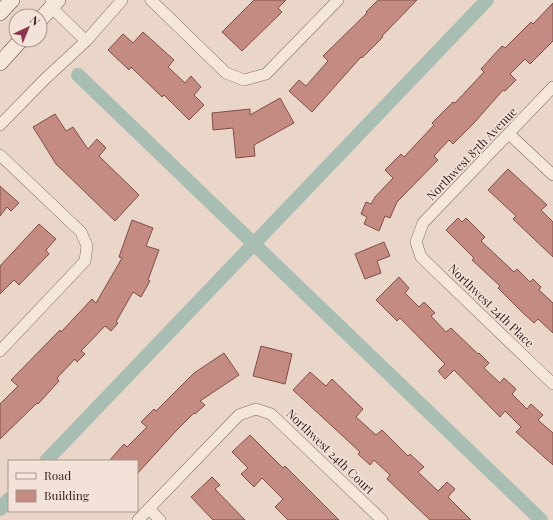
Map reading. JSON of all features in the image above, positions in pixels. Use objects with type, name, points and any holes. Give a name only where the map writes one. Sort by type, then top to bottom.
[{"type":"main road","points":[[0,12],[12,0]]},
{"type":"main road","points":[[0,63],[14,48]]},
{"type":"street","points":[[0,125],[45,79],[86,41],[122,0]]},
{"type":"street","points":[[151,0],[226,73],[244,80],[266,74],[338,0]]},
{"type":"street","points":[[54,2],[86,41]]},
{"type":"street","name":"Northwest 87th Avenue","points":[[416,242],[423,223],[553,88]]},
{"type":"street","points":[[509,134],[553,176]]},
{"type":"street","points":[[0,155],[81,232],[87,246],[85,261],[0,351]]},
{"type":"street","name":"Northwest 24th Place","points":[[416,242],[422,257],[553,384]]},
{"type":"street","name":"Northwest 24th Court","points":[[149,509],[239,415],[256,408],[271,414],[382,520]]},
{"type":"street","points":[[138,520],[149,509],[160,520]]},
{"type":"building","points":[[254,0],[286,0],[278,8],[282,12],[242,51],[222,32]]},
{"type":"building","points":[[378,0],[417,0],[382,36],[383,37],[362,58],[361,57],[312,112],[289,91],[299,80],[306,86],[328,61],[323,56],[367,13],[366,12]]},
{"type":"building","points":[[553,3],[553,41],[530,64],[525,59],[510,74],[516,80],[505,91],[503,90],[453,144],[449,140],[434,156],[438,160],[397,202],[390,218],[385,216],[379,231],[364,224],[367,217],[361,214],[366,202],[371,204],[375,197],[393,178],[385,170],[401,154],[404,157],[434,125],[432,123],[453,102],[455,103],[484,72],[481,69],[502,46],[505,48],[531,22],[533,24]]},
{"type":"building","points":[[143,32],[174,60],[168,67],[185,83],[191,76],[201,87],[194,95],[204,105],[189,120],[164,95],[162,97],[131,67],[129,70],[108,50],[123,34],[133,43]]},
{"type":"building","points":[[280,98],[294,123],[254,145],[255,156],[236,158],[233,128],[213,130],[212,113],[250,109],[250,115]]},
{"type":"building","points":[[55,114],[66,131],[73,127],[88,149],[97,139],[106,148],[99,156],[139,195],[115,221],[56,164],[33,127]]},
{"type":"building","points":[[508,169],[547,205],[541,210],[553,222],[553,257],[513,219],[516,216],[488,190]]},
{"type":"building","points":[[0,186],[19,203],[11,211],[7,207],[0,216]]},
{"type":"building","points":[[458,218],[462,222],[466,218],[485,237],[481,241],[514,272],[517,269],[530,282],[533,279],[541,287],[539,290],[553,303],[553,333],[538,319],[534,323],[523,313],[498,288],[500,286],[472,260],[474,258],[446,230]]},
{"type":"building","points":[[132,220],[153,228],[146,246],[159,250],[148,280],[150,281],[141,297],[133,292],[116,322],[118,323],[111,331],[105,326],[81,351],[85,354],[77,362],[75,359],[57,378],[59,381],[38,404],[37,403],[0,439],[0,404],[18,386],[11,380],[60,330],[61,332],[92,299],[96,303],[122,258],[119,257]]},
{"type":"building","points":[[39,224],[56,239],[46,250],[49,254],[19,285],[14,280],[0,294],[0,266]]},
{"type":"building","points":[[384,242],[390,256],[377,261],[381,273],[365,279],[355,254]]},
{"type":"building","points":[[399,277],[409,288],[405,293],[419,307],[424,302],[435,313],[431,316],[446,332],[451,328],[489,363],[484,368],[500,383],[504,378],[516,389],[512,394],[527,409],[531,404],[543,415],[538,420],[553,433],[553,465],[516,432],[521,427],[505,411],[500,417],[454,370],[445,379],[438,371],[445,364],[400,318],[397,321],[376,300]]},
{"type":"building","points":[[261,346],[292,354],[285,384],[253,376]]},
{"type":"building","points":[[224,353],[239,375],[200,401],[205,405],[195,414],[194,413],[176,431],[138,473],[138,460],[110,460],[124,444],[127,447],[147,427],[141,422],[154,409],[156,411],[194,373]]},
{"type":"building","points":[[310,372],[326,386],[332,379],[363,409],[356,417],[376,435],[382,430],[408,456],[410,454],[424,467],[418,472],[438,491],[447,482],[455,489],[448,497],[471,520],[430,520],[387,479],[390,475],[374,460],[370,465],[358,454],[360,452],[293,390]]},
{"type":"building","points":[[250,435],[283,468],[285,466],[339,520],[288,520],[275,507],[283,499],[262,478],[254,487],[241,474],[248,468],[232,452]]},
{"type":"building","points":[[212,477],[220,485],[215,489],[245,520],[213,520],[191,497]]},
{"type":"waterway","points":[[47,460],[487,0]]},
{"type":"waterway","points":[[78,75],[541,520]]},
{"type":"waterway","points":[[0,509],[8,500]]}]
